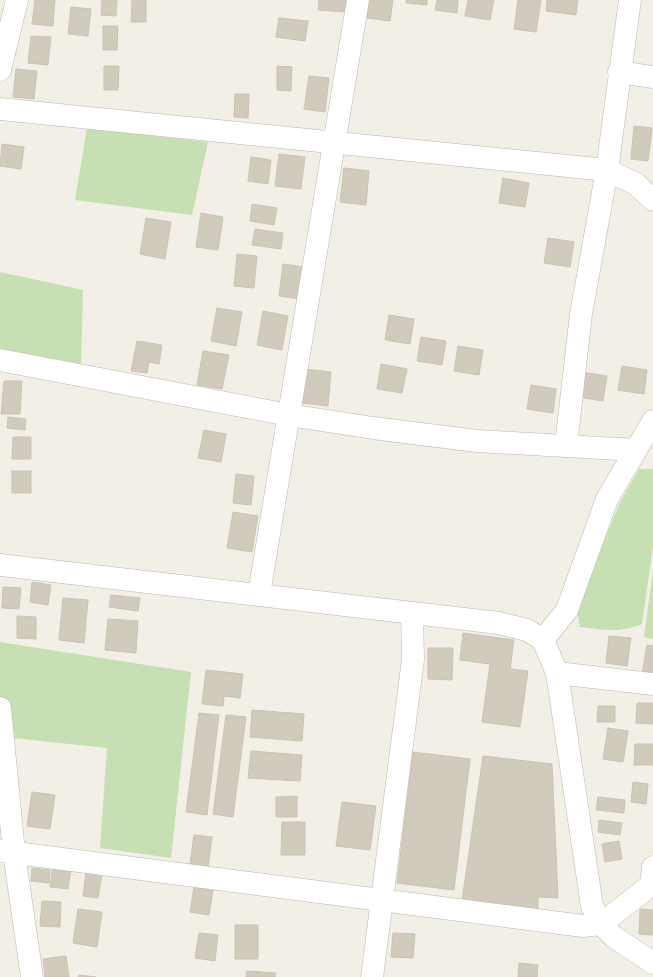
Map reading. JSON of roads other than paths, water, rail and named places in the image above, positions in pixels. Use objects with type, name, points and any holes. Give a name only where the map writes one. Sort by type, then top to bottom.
[{"type":"street","points":[[0,70],[17,0]]},
{"type":"street","points":[[259,594],[358,0]]},
{"type":"street","points":[[566,445],[580,314],[607,170],[619,72],[630,0]]},
{"type":"street","points":[[619,72],[653,76]]},
{"type":"street","points":[[0,109],[607,170],[636,184],[653,200]]},
{"type":"street","points":[[0,360],[289,415],[477,441],[566,445],[641,454]]},
{"type":"street","points":[[543,640],[567,610],[608,498],[641,454],[653,421]]},
{"type":"street","points":[[0,565],[499,622],[527,630],[543,640],[557,673],[592,906],[601,924],[614,937],[653,963]]},
{"type":"street","points":[[372,977],[413,659],[412,613]]},
{"type":"street","points":[[557,673],[653,684]]},
{"type":"street","points":[[0,708],[7,852],[32,977]]},
{"type":"street","points":[[7,852],[583,926],[601,924],[652,879]]}]
